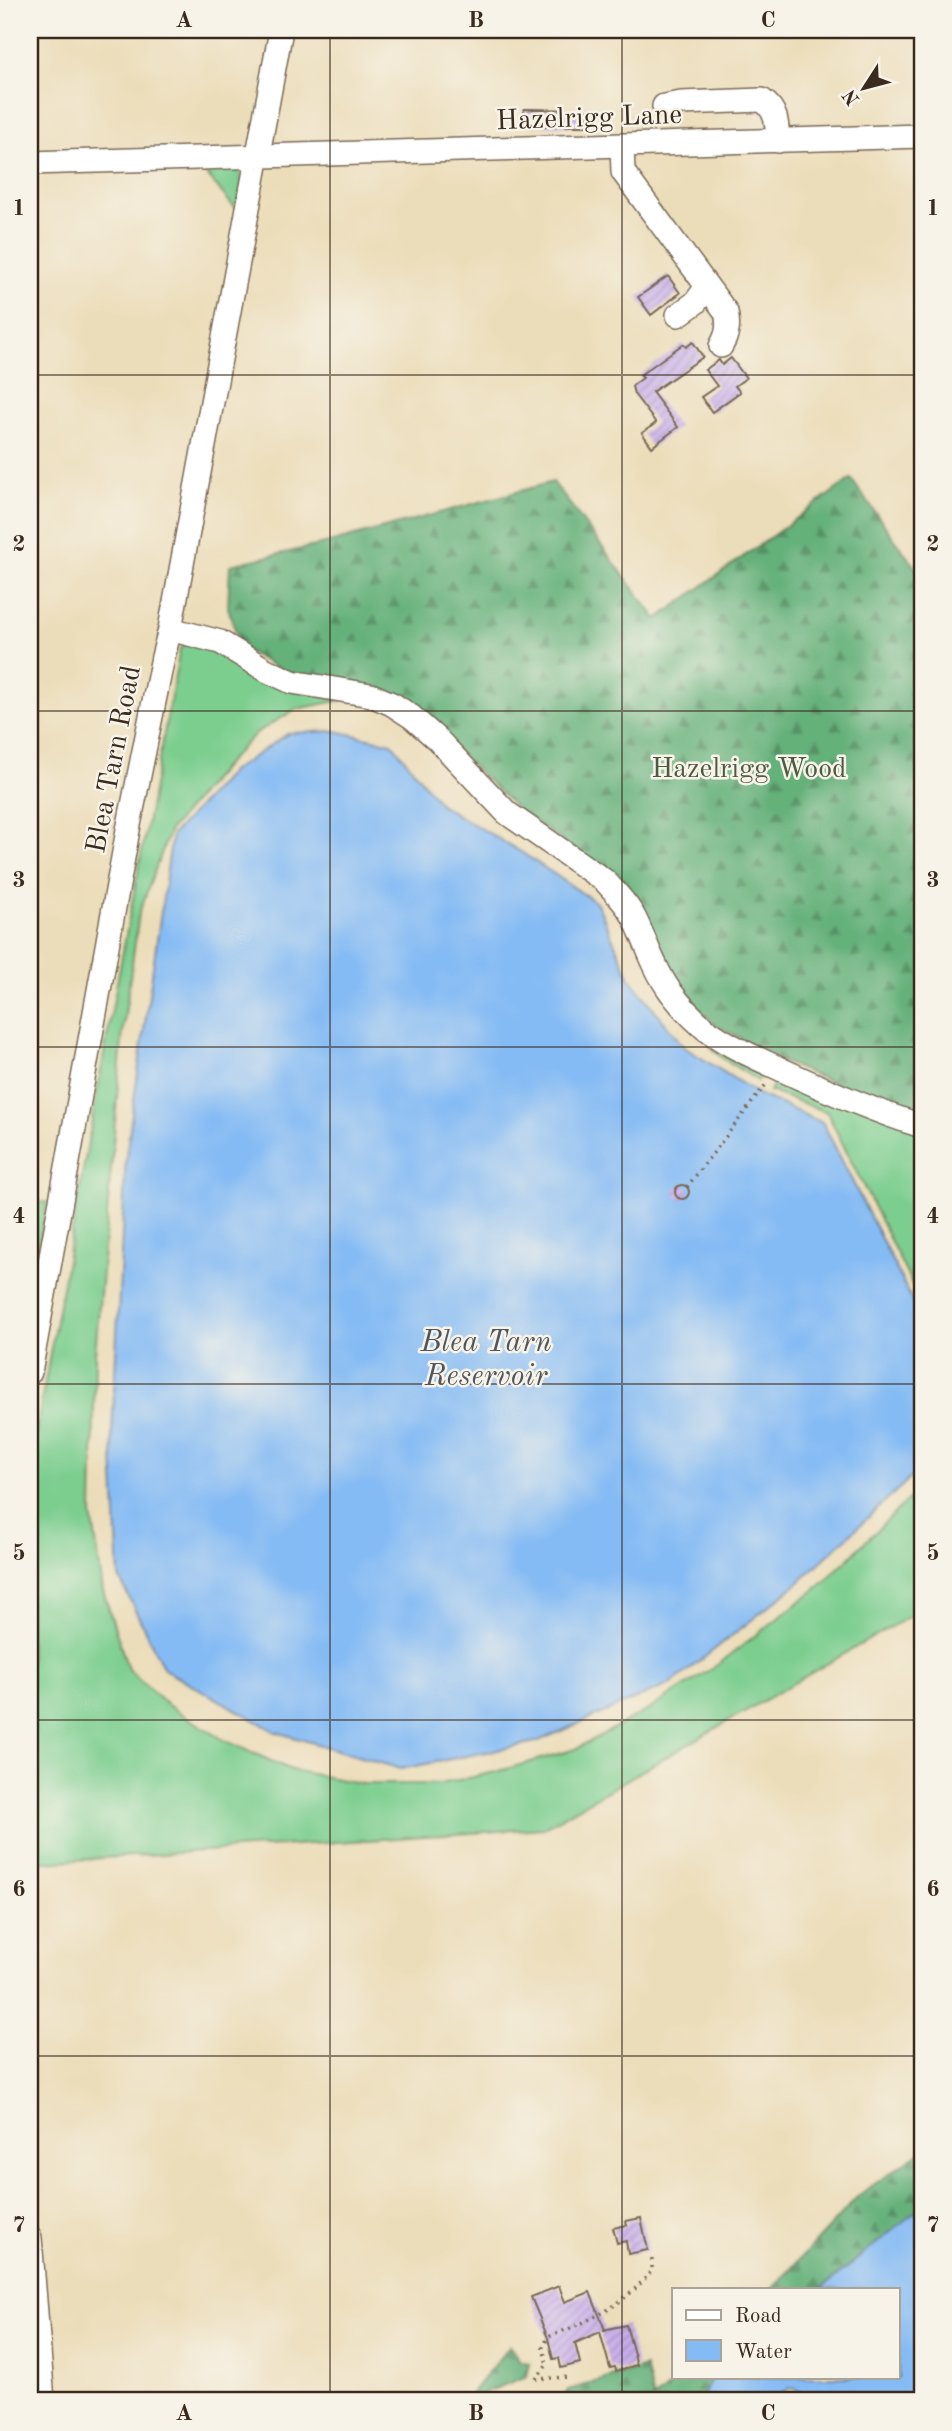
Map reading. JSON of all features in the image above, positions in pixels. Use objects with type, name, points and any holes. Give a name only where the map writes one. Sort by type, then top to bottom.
[{"type":"street","name":"Blea Tarn Road","points":[[30,1372],[128,830],[170,629],[281,30]]},
{"type":"street","points":[[664,106],[762,100],[774,111],[778,141]]},
{"type":"street","name":"Hazelrigg Lane","points":[[30,163],[922,136]]},
{"type":"street","points":[[622,145],[623,172],[726,312],[729,323],[721,346]]},
{"type":"street","points":[[678,315],[695,303],[707,287]]},
{"type":"street","points":[[170,629],[220,642],[266,670],[292,682],[371,695],[412,717],[438,740],[507,813],[606,881],[634,918],[655,968],[669,990],[686,1011],[708,1030],[729,1044],[811,1084],[922,1126]]},
{"type":"street","points":[[30,2238],[43,2401]]},
{"type":"path","points":[[687,1187],[763,1089]]},
{"type":"path","points":[[568,2377],[536,2379],[547,2365],[543,2347],[548,2337],[589,2320],[629,2296],[652,2270],[652,2257]]},
{"type":"path","points":[[493,2397],[504,2401]]},
{"type":"green space","points":[[234,167],[242,181],[235,208],[201,168]]},
{"type":"green space","name":"Hazelrigg Wood","points":[[851,479],[922,577],[922,1119],[785,1063],[714,1024],[672,981],[622,884],[516,808],[414,710],[279,669],[241,648],[228,607],[230,565],[329,543],[553,482],[657,619]]},
{"type":"green space","points":[[189,641],[339,701],[296,709],[256,733],[225,765],[170,830],[139,913],[123,1029],[95,1353],[92,1514],[103,1591],[128,1669],[166,1704],[224,1740],[291,1770],[364,1784],[440,1784],[496,1772],[576,1749],[650,1709],[720,1663],[821,1585],[922,1486],[922,1609],[543,1828],[30,1863],[30,1465],[180,649]]},
{"type":"green space","points":[[708,1044],[767,1070],[758,1081],[721,1057]]},
{"type":"green space","points":[[781,1075],[922,1131],[922,1305],[827,1112],[769,1091]]},
{"type":"green space","points":[[47,1202],[30,1288],[30,1203]]},
{"type":"green space","points":[[922,2151],[922,2206],[822,2288],[773,2288],[859,2195]]},
{"type":"green space","points":[[510,2345],[520,2361],[530,2363],[527,2376],[466,2400]]},
{"type":"green space","points":[[645,2367],[653,2399],[682,2378],[714,2378],[701,2401],[562,2401],[568,2390]]},
{"type":"water","name":"Blea Tarn Reservoir","points":[[335,731],[392,743],[441,805],[521,852],[597,903],[630,978],[684,1047],[760,1095],[823,1123],[922,1320],[922,1467],[798,1583],[671,1684],[536,1742],[401,1769],[276,1732],[164,1669],[119,1577],[112,1433],[126,1156],[172,835],[232,771],[289,733]]},
{"type":"water","points":[[922,2206],[922,2392],[907,2401],[801,2401],[801,2392],[791,2388],[782,2393],[781,2401],[701,2401],[714,2378],[900,2378],[900,2288],[822,2288]]},
{"type":"building","points":[[524,109],[587,110],[587,126],[524,126]]},
{"type":"building","points":[[668,276],[680,293],[651,315],[638,297]]},
{"type":"building","points":[[693,342],[703,357],[652,392],[678,427],[652,447],[642,433],[656,423],[634,394],[632,386],[643,378],[640,375],[683,344],[686,347]]},
{"type":"building","points":[[731,358],[746,378],[735,386],[740,392],[712,412],[701,397],[717,386],[705,370],[719,360],[722,365]]},
{"type":"building","points":[[679,1185],[685,1185],[689,1192],[685,1199],[679,1199],[675,1195],[675,1189]]},
{"type":"building","points":[[641,2218],[648,2250],[628,2254],[626,2241],[617,2243],[613,2228],[627,2225],[626,2221]]},
{"type":"building","points":[[559,2286],[565,2302],[590,2292],[605,2330],[626,2325],[637,2365],[616,2371],[615,2367],[610,2368],[600,2332],[575,2343],[580,2363],[561,2368],[559,2358],[553,2359],[548,2338],[531,2297]]}]
